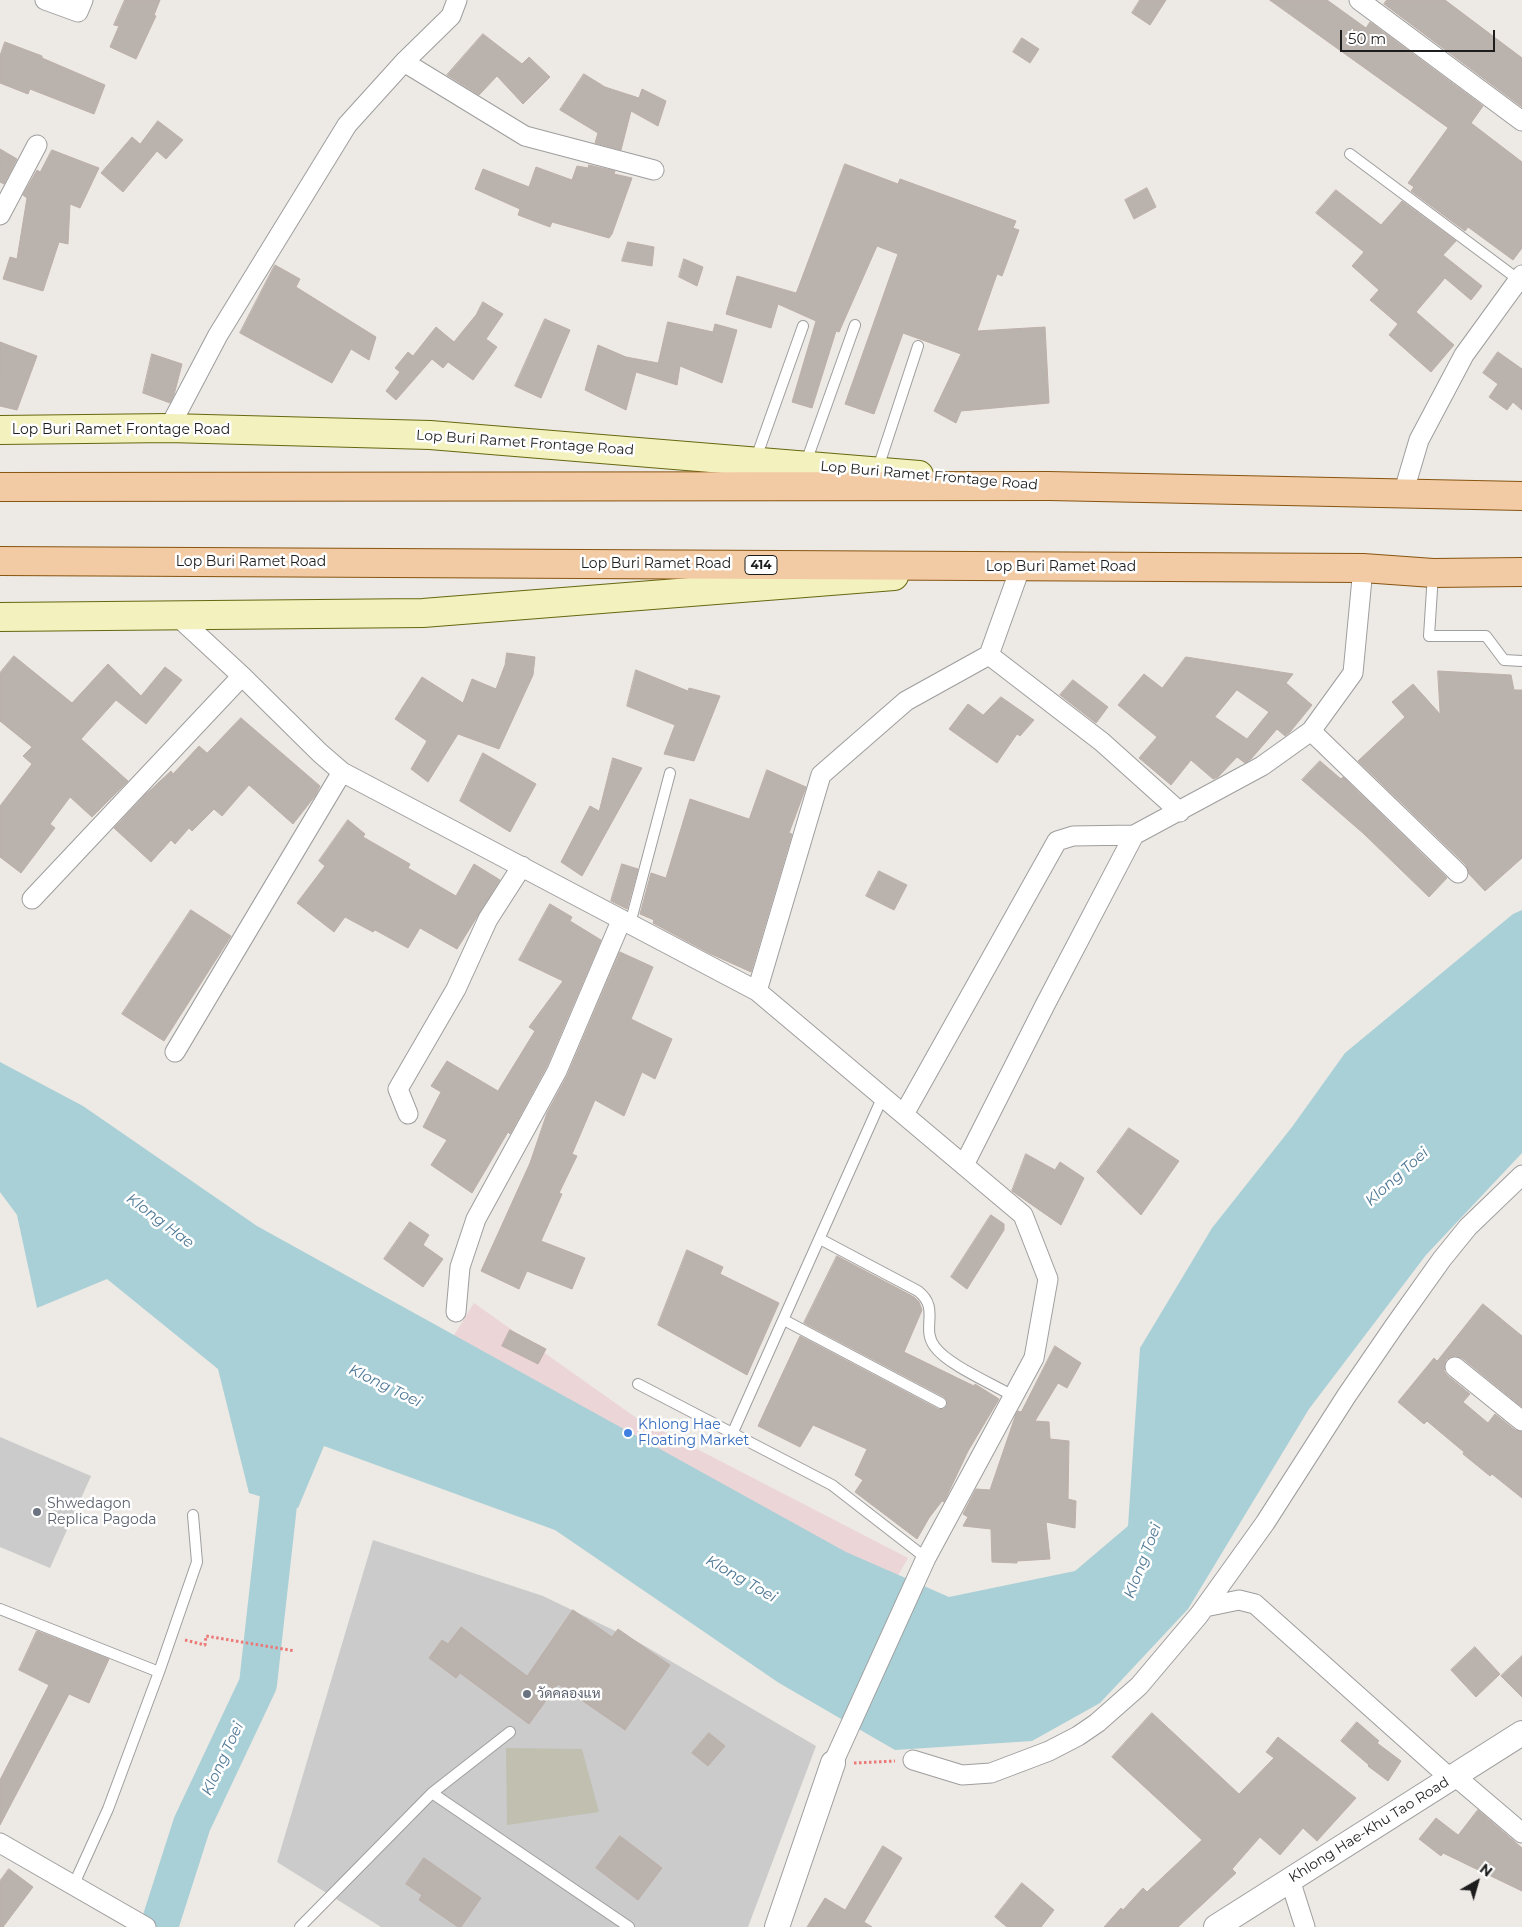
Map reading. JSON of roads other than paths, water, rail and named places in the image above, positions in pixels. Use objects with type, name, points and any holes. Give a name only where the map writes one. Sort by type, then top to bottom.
[{"type":"main road","name":"Lop Buri Ramet Frontage Road","points":[[0,430],[169,428],[430,435],[1049,486]]},
{"type":"main road","points":[[0,487],[1049,486],[1522,496]]},
{"type":"main road","name":"Lop Buri Ramet Road","points":[[0,561],[1363,568],[1433,573],[1522,572]]},
{"type":"main road","name":"414","points":[[0,617],[423,613],[1020,566]]},
{"type":"street","points":[[45,0],[78,12],[83,0]]},
{"type":"street","points":[[169,428],[218,335],[347,125],[404,62],[451,16],[456,0]]},
{"type":"street","points":[[1358,0],[1522,121]]},
{"type":"street","points":[[404,62],[525,136],[654,170]]},
{"type":"street","points":[[0,215],[37,145]]},
{"type":"street","points":[[1403,494],[1419,440],[1464,355],[1520,278]]},
{"type":"street","points":[[757,991],[821,775],[906,701],[989,656],[1020,566]]},
{"type":"street","points":[[904,1114],[1058,841],[1073,836],[1134,835],[1180,812],[1262,766],[1310,731],[1353,673],[1363,568]]},
{"type":"street","points":[[176,615],[342,772],[757,991],[1024,1215],[1048,1279],[1034,1358],[926,1558],[833,1763],[777,1927]]},
{"type":"street","points":[[989,656],[1102,742],[1180,812]]},
{"type":"street","points":[[32,899],[242,676]]},
{"type":"street","points":[[1310,731],[1458,873]]},
{"type":"street","points":[[175,1052],[342,772]]},
{"type":"street","points":[[964,1165],[1134,835]]},
{"type":"street","points":[[408,1114],[398,1089],[456,989],[488,919],[522,866]]},
{"type":"street","points":[[456,1312],[460,1267],[476,1219],[557,1071],[626,922]]},
{"type":"street","points":[[913,1760],[962,1775],[991,1773],[1064,1744],[1097,1722],[1139,1686],[1205,1607],[1265,1523],[1395,1325],[1442,1259],[1468,1227],[1522,1175]]},
{"type":"street","points":[[1455,1367],[1522,1421]]},
{"type":"street","points":[[1205,1607],[1239,1600],[1255,1604],[1453,1777],[1522,1833]]},
{"type":"street","name":"Khlong Hae-Khu Tao Road","points":[[1216,1927],[1522,1733]]},
{"type":"street","points":[[0,1843],[146,1927]]},
{"type":"street","points":[[1290,1880],[1305,1927]]},
{"type":"lane","points":[[1350,154],[1520,278]]},
{"type":"lane","points":[[804,466],[855,325]]},
{"type":"lane","points":[[755,462],[803,326]]},
{"type":"lane","points":[[877,472],[918,346]]},
{"type":"lane","points":[[1433,573],[1429,636],[1486,636],[1504,660],[1522,661]]},
{"type":"lane","points":[[626,922],[670,773]]},
{"type":"lane","points":[[733,1432],[883,1096]]},
{"type":"lane","points":[[820,1239],[926,1297],[930,1308],[929,1328],[934,1346],[949,1360],[1013,1396]]},
{"type":"lane","points":[[784,1320],[941,1404]]},
{"type":"lane","points":[[638,1384],[733,1432],[832,1486],[926,1558]]},
{"type":"lane","points":[[74,1884],[108,1810],[197,1562],[193,1515]]},
{"type":"lane","points":[[0,1609],[159,1672]]},
{"type":"lane","points":[[300,1927],[432,1794],[510,1732]]},
{"type":"lane","points":[[432,1794],[629,1927]]},
{"type":"water","name":"Klong Hae","points":[[1522,910],[1522,1153],[1426,1255],[1309,1409],[1188,1609],[1100,1703],[1032,1741],[895,1750],[779,1683],[555,1530],[324,1446],[298,1508],[249,1493],[218,1369],[107,1279],[37,1308],[17,1215],[0,1192],[0,1062],[83,1106],[257,1226],[846,1552],[949,1597],[1075,1571],[1128,1526],[1140,1348],[1212,1228],[1292,1127],[1345,1053],[1513,914]]},
{"type":"waterway","name":"Klong Toei","points":[[159,1927],[192,1824],[258,1684],[284,1451]]},
{"type":"place","name":"Khlong Hae Floating Market","points":[[628,1433]]},
{"type":"place","name":"Shwedagon Replica Pagoda","points":[[37,1512]]},
{"type":"place","name":"วัดคลองแห","points":[[527,1694]]}]
